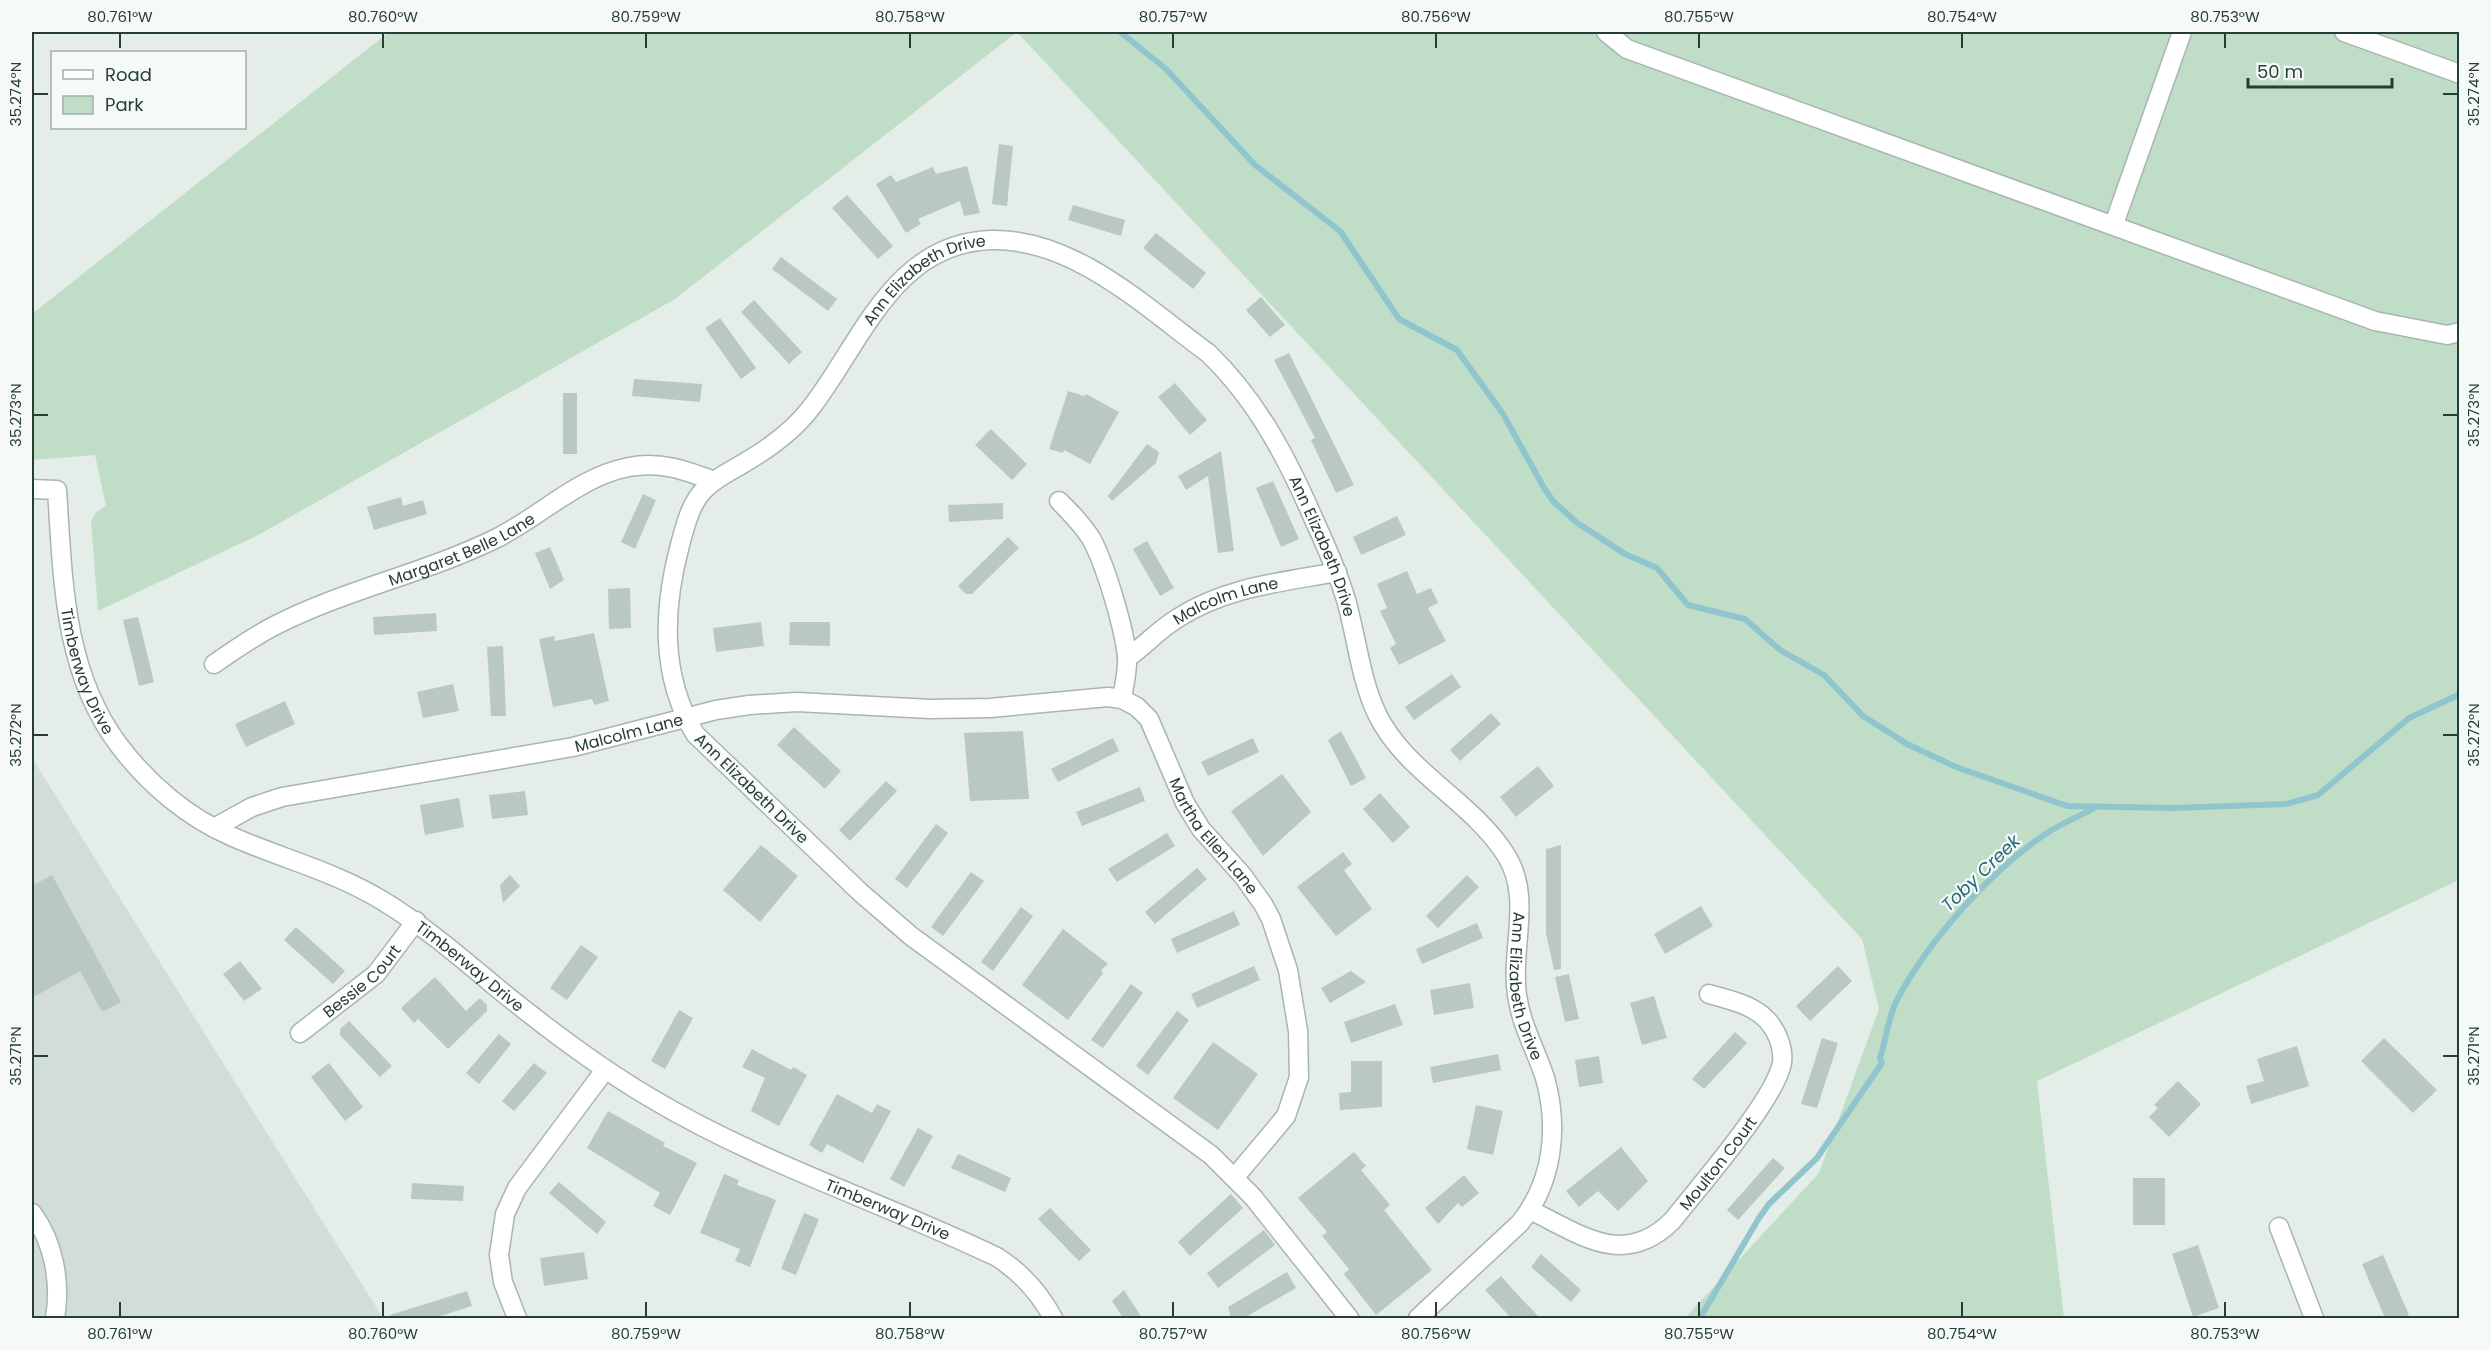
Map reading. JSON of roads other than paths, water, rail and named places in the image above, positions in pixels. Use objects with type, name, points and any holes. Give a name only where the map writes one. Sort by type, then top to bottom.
[{"type":"street","points":[[1606,32],[1627,49],[2376,321],[2447,335],[2460,332]]},
{"type":"street","points":[[2114,224],[2182,32]]},
{"type":"street","points":[[2344,32],[2460,74]]},
{"type":"street","name":"Ann Elizabeth Drive","points":[[1349,1318],[1235,1177],[1184,1134],[885,915],[695,734],[678,699],[668,654],[669,593],[683,532],[692,507],[703,489],[771,445],[805,416],[888,292],[910,271],[952,247],[979,241],[1020,242],[1065,255],[1094,270],[1208,353],[1223,368],[1250,399],[1268,427],[1301,489],[1337,572],[1363,676],[1378,716],[1402,749],[1489,834],[1506,856],[1516,880],[1521,906],[1515,959],[1517,994],[1524,1028],[1544,1076],[1551,1105],[1553,1134],[1545,1177],[1530,1210],[1418,1318]]},
{"type":"street","name":"Margaret Belle Lane","points":[[214,664],[276,625],[328,603],[452,559],[498,537],[604,474],[630,467],[657,465],[683,470],[714,481]]},
{"type":"street","name":"Timberway Drive","points":[[32,489],[57,490],[70,634],[88,691],[111,733],[128,756],[154,784],[185,810],[214,828],[336,876],[416,921],[497,988],[605,1070],[725,1140],[950,1234],[997,1257],[1019,1271],[1043,1300],[1053,1318]]},
{"type":"street","points":[[1059,501],[1078,520],[1092,541],[1119,619],[1127,658],[1122,699]]},
{"type":"street","name":"Malcolm Lane","points":[[1127,658],[1178,618],[1208,601],[1257,586],[1337,572]]},
{"type":"street","name":"Malcolm Lane","points":[[214,828],[252,807],[282,797],[573,747],[716,710],[797,702],[940,709],[990,708],[1108,697],[1122,699]]},
{"type":"street","name":"Martha Ellen Lane","points":[[1122,699],[1137,706],[1149,719],[1185,803],[1201,829],[1243,876],[1263,904],[1272,919],[1288,970],[1298,1031],[1299,1077],[1286,1116],[1235,1177]]},
{"type":"street","name":"Bessie Court","points":[[300,1033],[376,974],[416,921]]},
{"type":"street","name":"Moulton Court","points":[[1530,1210],[1595,1241],[1623,1246],[1641,1243],[1658,1234],[1672,1221],[1759,1106],[1777,1078],[1782,1062],[1779,1038],[1767,1021],[1745,1005],[1709,994]]},
{"type":"street","points":[[517,1318],[503,1282],[500,1255],[506,1214],[517,1188],[605,1070]]},
{"type":"street","points":[[32,1213],[52,1256],[57,1284],[55,1318]]},
{"type":"street","points":[[2279,1227],[2314,1318]]},
{"type":"waterway","points":[[1120,32],[1165,68],[1255,165],[1340,231],[1399,319],[1457,350],[1503,414],[1544,488],[1553,501],[1576,522],[1625,554],[1657,568],[1688,605],[1745,619],[1780,650],[1824,675],[1863,716],[1907,744],[1956,767],[2067,806],[2173,808],[2286,804],[2318,795],[2409,718],[2460,694]]},
{"type":"waterway","name":"Toby Creek","points":[[1700,1318],[1759,1218],[1769,1204],[1817,1158],[1882,1063],[1880,1058],[1891,1014],[1897,1000],[1910,977],[1943,931],[1983,887],[2026,848],[2053,829],[2096,807]]}]
